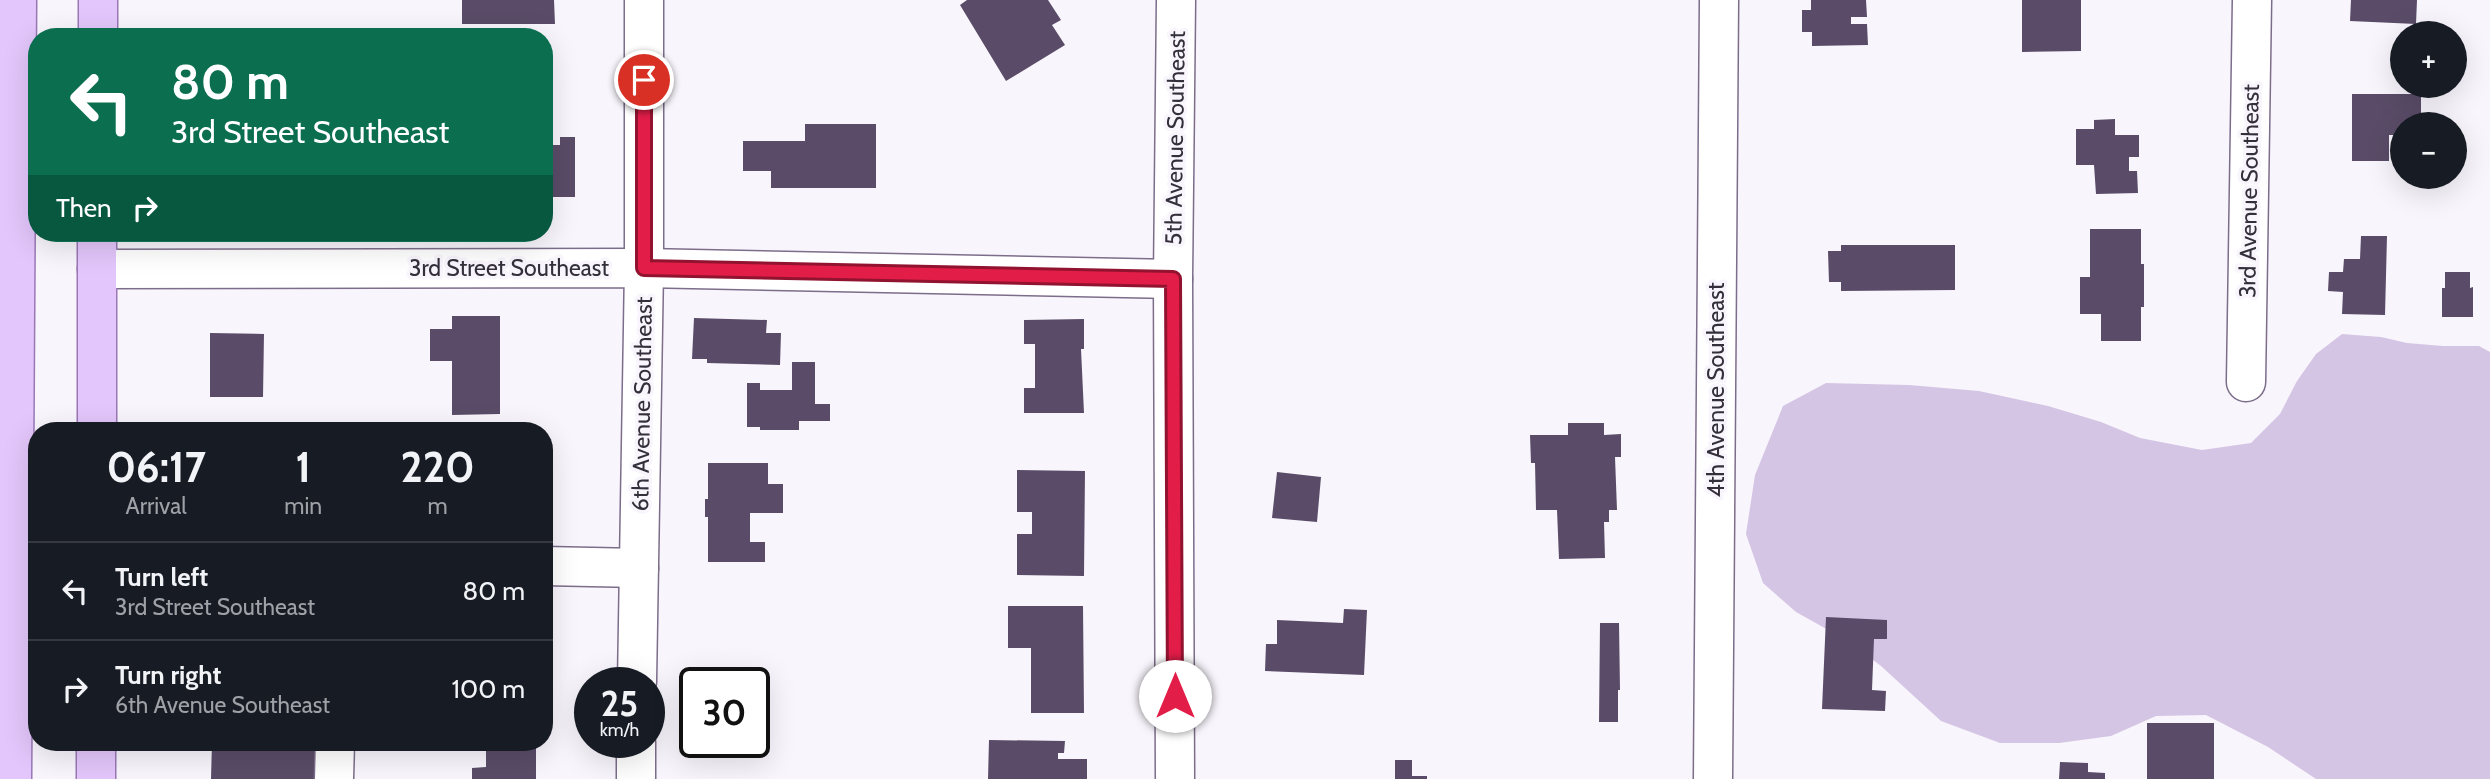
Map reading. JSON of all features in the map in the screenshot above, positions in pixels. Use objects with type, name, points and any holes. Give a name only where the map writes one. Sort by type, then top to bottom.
[{"type":"main road","points":[[12,779],[8,77],[17,0]]},
{"type":"main road","points":[[98,0],[98,28]]},
{"type":"main road","points":[[97,251],[97,422]]},
{"type":"main road","points":[[96,751],[96,779]]},
{"type":"street","name":"6th Avenue Southeast","points":[[637,667],[644,268],[644,0]]},
{"type":"street","name":"5th Avenue Southeast","points":[[1175,779],[1173,279],[1176,0]]},
{"type":"street","name":"4th Avenue Southeast","points":[[1713,779],[1719,0]]},
{"type":"street","name":"3rd Avenue Southeast","points":[[2246,382],[2252,0]]},
{"type":"street","name":"3rd Street Southeast","points":[[97,251],[644,268],[1173,279]]},
{"type":"street","points":[[553,566],[639,568]]},
{"type":"street","points":[[334,779],[335,751]]},
{"type":"street","points":[[636,758],[636,779]]},
{"type":"shaded area","points":[[2342,334],[2381,337],[2407,343],[2479,346],[2490,352],[2490,779],[2316,779],[2268,747],[2206,715],[2156,716],[2111,736],[2059,743],[2000,743],[1941,721],[1881,666],[1848,641],[1796,612],[1763,583],[1746,534],[1755,475],[1783,406],[1826,383],[1909,385],[1979,391],[2048,406],[2101,422],[2140,438],[2202,450],[2251,443],[2280,414],[2297,381],[2316,354]]},
{"type":"building","points":[[462,0],[554,0],[555,24],[462,24]]},
{"type":"building","points":[[967,0],[1048,0],[1061,20],[1052,25],[1065,45],[1006,81],[960,5]]},
{"type":"building","points":[[1811,0],[1866,0],[1867,17],[1851,17],[1851,24],[1867,24],[1868,45],[1812,46],[1812,32],[1802,32],[1802,10],[1811,10]]},
{"type":"building","points":[[2022,0],[2081,0],[2081,51],[2022,52]]},
{"type":"building","points":[[2351,0],[2417,0],[2416,21],[2350,21]]},
{"type":"building","points":[[2352,94],[2390,94],[2390,98],[2421,98],[2421,112],[2390,112],[2389,161],[2352,161]]},
{"type":"building","points":[[2115,119],[2115,135],[2139,135],[2139,157],[2129,157],[2129,171],[2137,171],[2138,193],[2096,194],[2094,165],[2076,165],[2076,129],[2094,129],[2094,120]]},
{"type":"building","points":[[805,124],[876,124],[876,188],[771,188],[771,171],[743,171],[743,141],[805,141]]},
{"type":"building","points":[[560,137],[575,137],[575,197],[553,197],[553,145],[560,145]]},
{"type":"building","points":[[2090,229],[2141,229],[2144,307],[2141,307],[2141,341],[2101,341],[2101,314],[2080,314],[2080,277],[2090,277]]},
{"type":"building","points":[[2361,236],[2387,236],[2385,315],[2342,314],[2343,292],[2328,291],[2329,272],[2343,272],[2344,259],[2360,259]]},
{"type":"building","points":[[1841,245],[1955,245],[1955,290],[1841,291],[1841,282],[1829,282],[1828,251],[1841,251]]},
{"type":"building","points":[[2445,272],[2470,272],[2473,317],[2442,317]]},
{"type":"building","points":[[452,316],[500,316],[500,414],[452,415],[452,361],[430,361],[430,329],[452,329]]},
{"type":"building","points":[[694,318],[767,320],[766,333],[781,333],[780,365],[707,363],[707,359],[692,359]]},
{"type":"building","points":[[1084,319],[1084,349],[1081,349],[1084,413],[1024,413],[1024,388],[1035,388],[1035,344],[1024,344],[1024,320]]},
{"type":"building","points":[[210,333],[264,334],[263,397],[210,397]]},
{"type":"building","points":[[792,362],[815,362],[815,404],[830,404],[830,421],[799,421],[799,430],[760,430],[760,427],[747,427],[747,383],[760,383],[760,390],[792,390]]},
{"type":"building","points":[[1568,423],[1604,423],[1604,435],[1621,434],[1621,457],[1615,457],[1617,510],[1609,510],[1609,522],[1604,522],[1605,558],[1559,559],[1557,510],[1536,510],[1535,463],[1531,463],[1530,435],[1568,435]]},
{"type":"building","points":[[708,463],[768,463],[768,484],[783,484],[783,513],[750,513],[750,542],[765,542],[765,562],[708,562],[708,517],[705,517],[705,499],[708,499]]},
{"type":"building","points":[[1017,470],[1085,471],[1084,576],[1017,575],[1017,534],[1032,534],[1032,512],[1017,512]]},
{"type":"building","points":[[1277,472],[1321,477],[1317,522],[1272,518]]},
{"type":"building","points":[[1008,606],[1083,606],[1084,713],[1031,713],[1031,648],[1008,648]]},
{"type":"building","points":[[1344,609],[1367,610],[1364,675],[1265,671],[1266,644],[1277,644],[1277,620],[1343,623]]},
{"type":"building","points":[[1826,617],[1887,620],[1887,639],[1874,639],[1872,690],[1886,691],[1885,711],[1822,709]]},
{"type":"building","points":[[1600,623],[1619,623],[1618,722],[1599,722]]},
{"type":"building","points":[[2147,723],[2214,723],[2214,779],[2147,779]]},
{"type":"building","points":[[989,740],[1065,741],[1064,753],[1058,753],[1058,759],[1087,759],[1087,779],[988,779]]},
{"type":"building","points":[[212,751],[327,751],[327,779],[211,779]]},
{"type":"building","points":[[486,751],[536,751],[536,779],[472,779],[472,768],[486,767]]},
{"type":"building","points":[[1395,760],[1412,760],[1412,776],[1427,776],[1427,779],[1395,779]]},
{"type":"building","points":[[2060,762],[2088,763],[2088,772],[2105,773],[2105,779],[2059,779]]},
{"type":"route","points":[[644,80],[644,268],[1173,279],[1175,696]]}]
